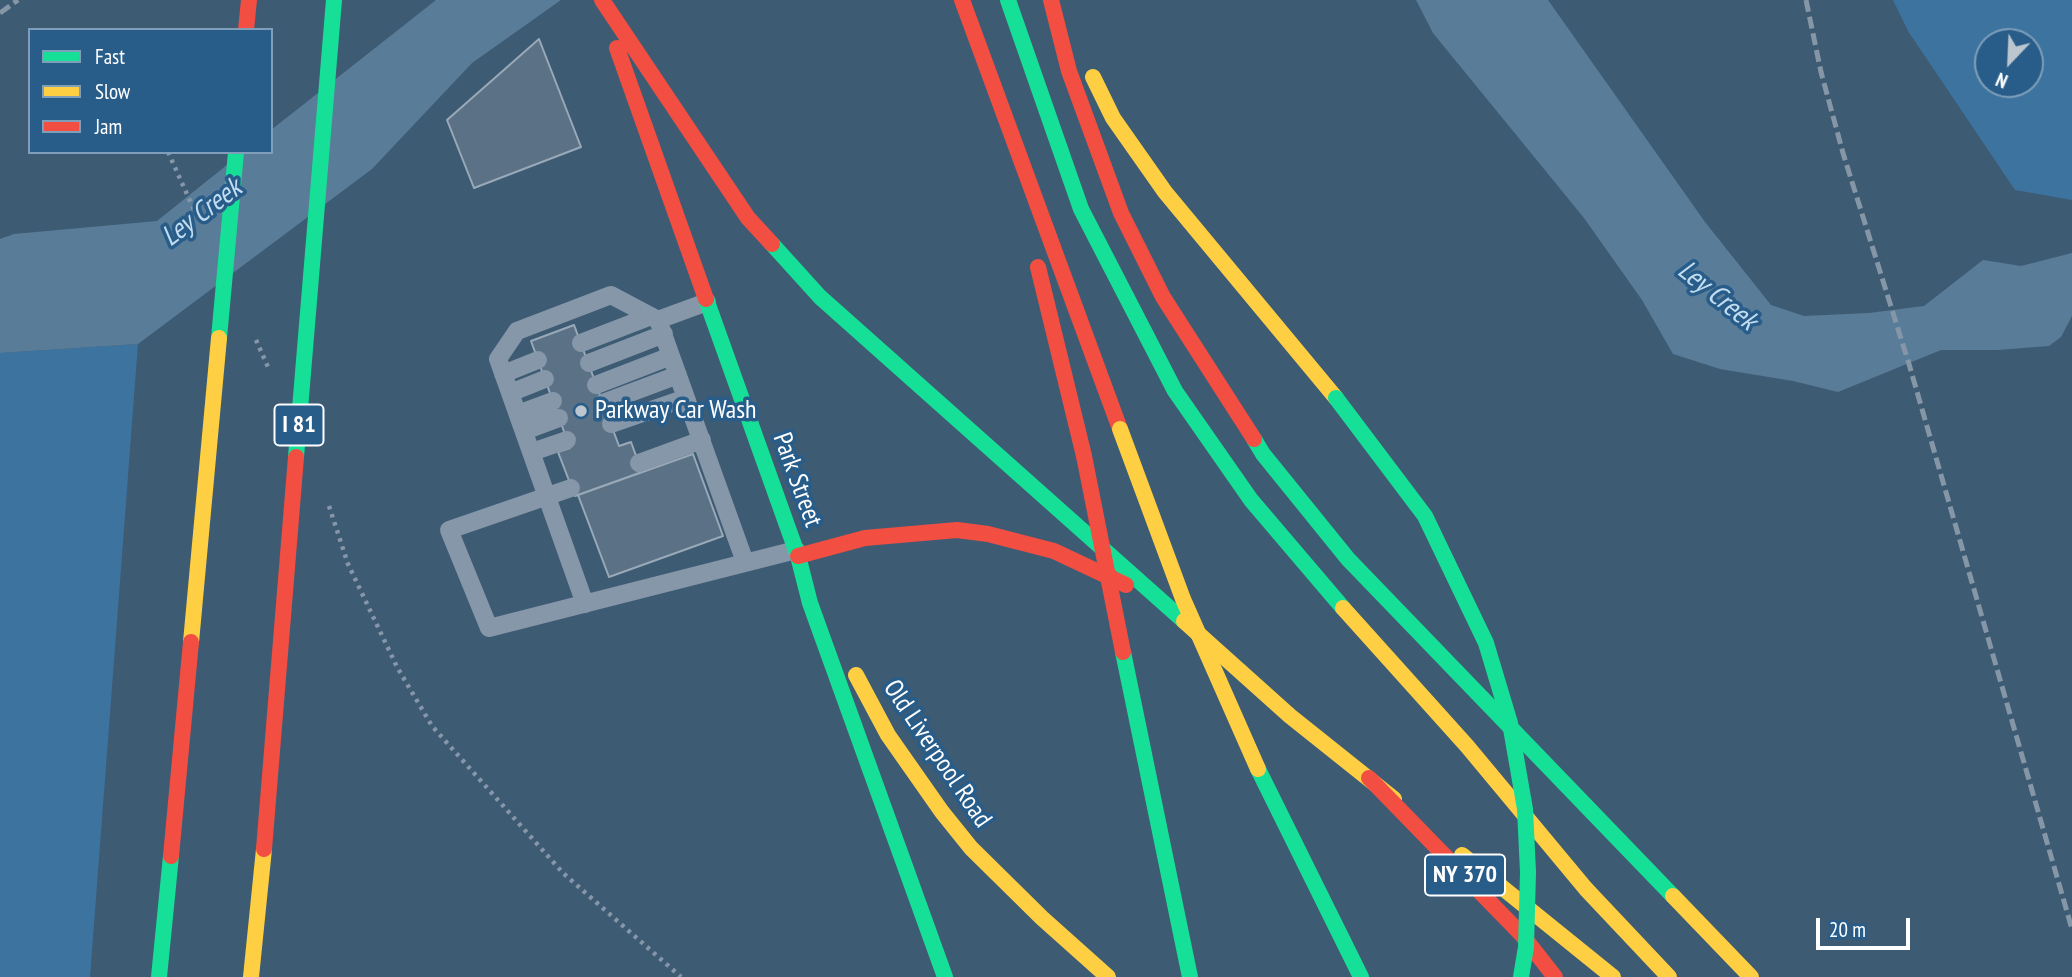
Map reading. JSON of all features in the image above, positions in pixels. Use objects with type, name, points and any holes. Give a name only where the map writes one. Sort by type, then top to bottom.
[{"type":"main road","points":[[246,28],[249,0]]},
{"type":"main road","name":"I 81","points":[[251,977],[281,658],[334,0]]},
{"type":"main road","name":"Park Street","points":[[601,0],[797,553],[810,603],[945,977]]},
{"type":"main road","name":"NY 370","points":[[601,0],[748,218],[820,297],[1290,716],[1369,778],[1522,935],[1555,977]]},
{"type":"main road","points":[[1008,0],[1082,209],[1175,391],[1251,500],[1368,638],[1467,746],[1587,889],[1669,977]]},
{"type":"main road","points":[[1054,0],[1114,118],[1165,192],[1336,398],[1425,516],[1486,643],[1510,723],[1525,808],[1528,872],[1526,947],[1521,977]]},
{"type":"main road","points":[[1054,0],[1069,71],[1121,213],[1163,297],[1263,454],[1348,559],[1751,977]]},
{"type":"main road","points":[[963,2],[1183,598],[1258,769],[1361,977]]},
{"type":"main road","points":[[1004,118],[1027,222]]},
{"type":"main road","points":[[159,977],[236,154]]},
{"type":"main road","points":[[1033,248],[1084,456],[1188,971]]},
{"type":"main road","name":"NY 370","points":[[797,553],[891,534],[957,530],[988,534],[1054,551],[1167,605]]},
{"type":"main road","name":"Old Liverpool Road","points":[[797,553],[817,587],[845,653],[888,734],[942,812],[964,839],[1042,918],[1108,977]]},
{"type":"main road","points":[[1369,778],[1613,977]]},
{"type":"lane","points":[[234,28],[270,0]]},
{"type":"lane","points":[[585,604],[498,359],[517,331],[611,295],[658,323],[745,562]]},
{"type":"lane","points":[[589,363],[658,323],[707,302]]},
{"type":"lane","points":[[581,343],[658,323]]},
{"type":"lane","points":[[596,385],[671,356]]},
{"type":"lane","points":[[503,373],[538,360]]},
{"type":"lane","points":[[603,403],[678,375]]},
{"type":"lane","points":[[510,393],[545,379]]},
{"type":"lane","points":[[611,424],[686,398]]},
{"type":"lane","points":[[521,422],[553,401]]},
{"type":"lane","points":[[521,422],[559,418]]},
{"type":"lane","points":[[532,452],[567,440]]},
{"type":"lane","points":[[639,463],[702,440]]},
{"type":"lane","points":[[571,488],[449,530],[489,628],[745,562],[797,553]]},
{"type":"path","points":[[169,154],[172,164]]},
{"type":"path","points":[[256,341],[273,377]]},
{"type":"path","points":[[327,499],[348,564],[397,667],[432,726],[563,873],[681,977]]},
{"type":"shaded area","points":[[1893,0],[2072,0],[2072,200],[2015,190],[1908,31]]},
{"type":"shaded area","points":[[138,344],[90,977],[0,977],[0,353]]},
{"type":"water","name":"Ley Creek","points":[[436,0],[561,0],[472,63],[372,169],[138,344],[0,353],[0,239],[14,234],[157,221],[241,154],[273,154],[273,128]]},
{"type":"water","name":"Ley Creek","points":[[1416,0],[1548,0],[1705,222],[1771,305],[1804,316],[1869,313],[1924,306],[1983,260],[2021,266],[2072,253],[2072,316],[2061,337],[2049,346],[1998,350],[1941,350],[1838,392],[1793,381],[1720,369],[1673,354],[1642,300],[1584,218],[1433,33]]},
{"type":"building","points":[[539,39],[581,147],[474,188],[447,120]]},
{"type":"building","name":"Parkway Car Wash","points":[[574,325],[619,446],[631,442],[642,472],[575,496],[558,452],[570,448],[531,341]]},
{"type":"building","points":[[693,454],[723,536],[609,577],[578,495]]},
{"type":"railway","points":[[0,13],[18,0]]},
{"type":"railway","points":[[1806,0],[1821,72],[1843,153],[1909,364],[2072,929]]},
{"type":"traffic: fast","points":[[296,457],[334,0]]},
{"type":"traffic: fast","points":[[1008,0],[1081,209],[1175,391],[1251,500],[1343,608]]},
{"type":"traffic: fast","points":[[219,338],[236,154]]},
{"type":"traffic: fast","points":[[772,244],[820,297],[1184,621]]},
{"type":"traffic: fast","points":[[706,299],[798,556],[810,603],[945,977]]},
{"type":"traffic: fast","points":[[1336,398],[1425,516],[1486,643],[1510,723],[1525,809],[1528,872],[1526,947],[1521,977]]},
{"type":"traffic: fast","points":[[1254,439],[1263,454],[1348,559],[1673,896]]},
{"type":"traffic: fast","points":[[1123,652],[1190,977]]},
{"type":"traffic: fast","points":[[1258,769],[1361,977]]},
{"type":"traffic: fast","points":[[159,977],[171,856]]},
{"type":"traffic: slow","points":[[1093,77],[1113,118],[1165,192],[1336,398]]},
{"type":"traffic: slow","points":[[191,642],[219,338]]},
{"type":"traffic: slow","points":[[1120,429],[1183,599],[1258,769]]},
{"type":"traffic: slow","points":[[1343,608],[1467,746],[1586,889],[1669,977]]},
{"type":"traffic: slow","points":[[1184,621],[1290,716],[1394,799]]},
{"type":"traffic: slow","points":[[856,675],[888,735],[971,848],[1042,918],[1108,977]]},
{"type":"traffic: slow","points":[[251,977],[264,849]]},
{"type":"traffic: slow","points":[[1462,855],[1613,977]]},
{"type":"traffic: slow","points":[[1673,896],[1751,977]]},
{"type":"traffic: jam","points":[[246,28],[249,0]]},
{"type":"traffic: jam","points":[[602,0],[748,218],[772,244]]},
{"type":"traffic: jam","points":[[962,0],[1120,429]]},
{"type":"traffic: jam","points":[[1051,0],[1069,71],[1121,213],[1163,297],[1254,439]]},
{"type":"traffic: jam","points":[[617,48],[706,299]]},
{"type":"traffic: jam","points":[[1038,267],[1084,456]]},
{"type":"traffic: jam","points":[[1084,456],[1123,652]]},
{"type":"traffic: jam","points":[[264,849],[296,457]]},
{"type":"traffic: jam","points":[[798,556],[865,538],[957,530],[988,534],[1054,551],[1126,585]]},
{"type":"traffic: jam","points":[[171,856],[191,642]]},
{"type":"traffic: jam","points":[[1369,778],[1522,935],[1555,977]]},
{"type":"place","name":"Parkway Car Wash","points":[[581,411]]}]
